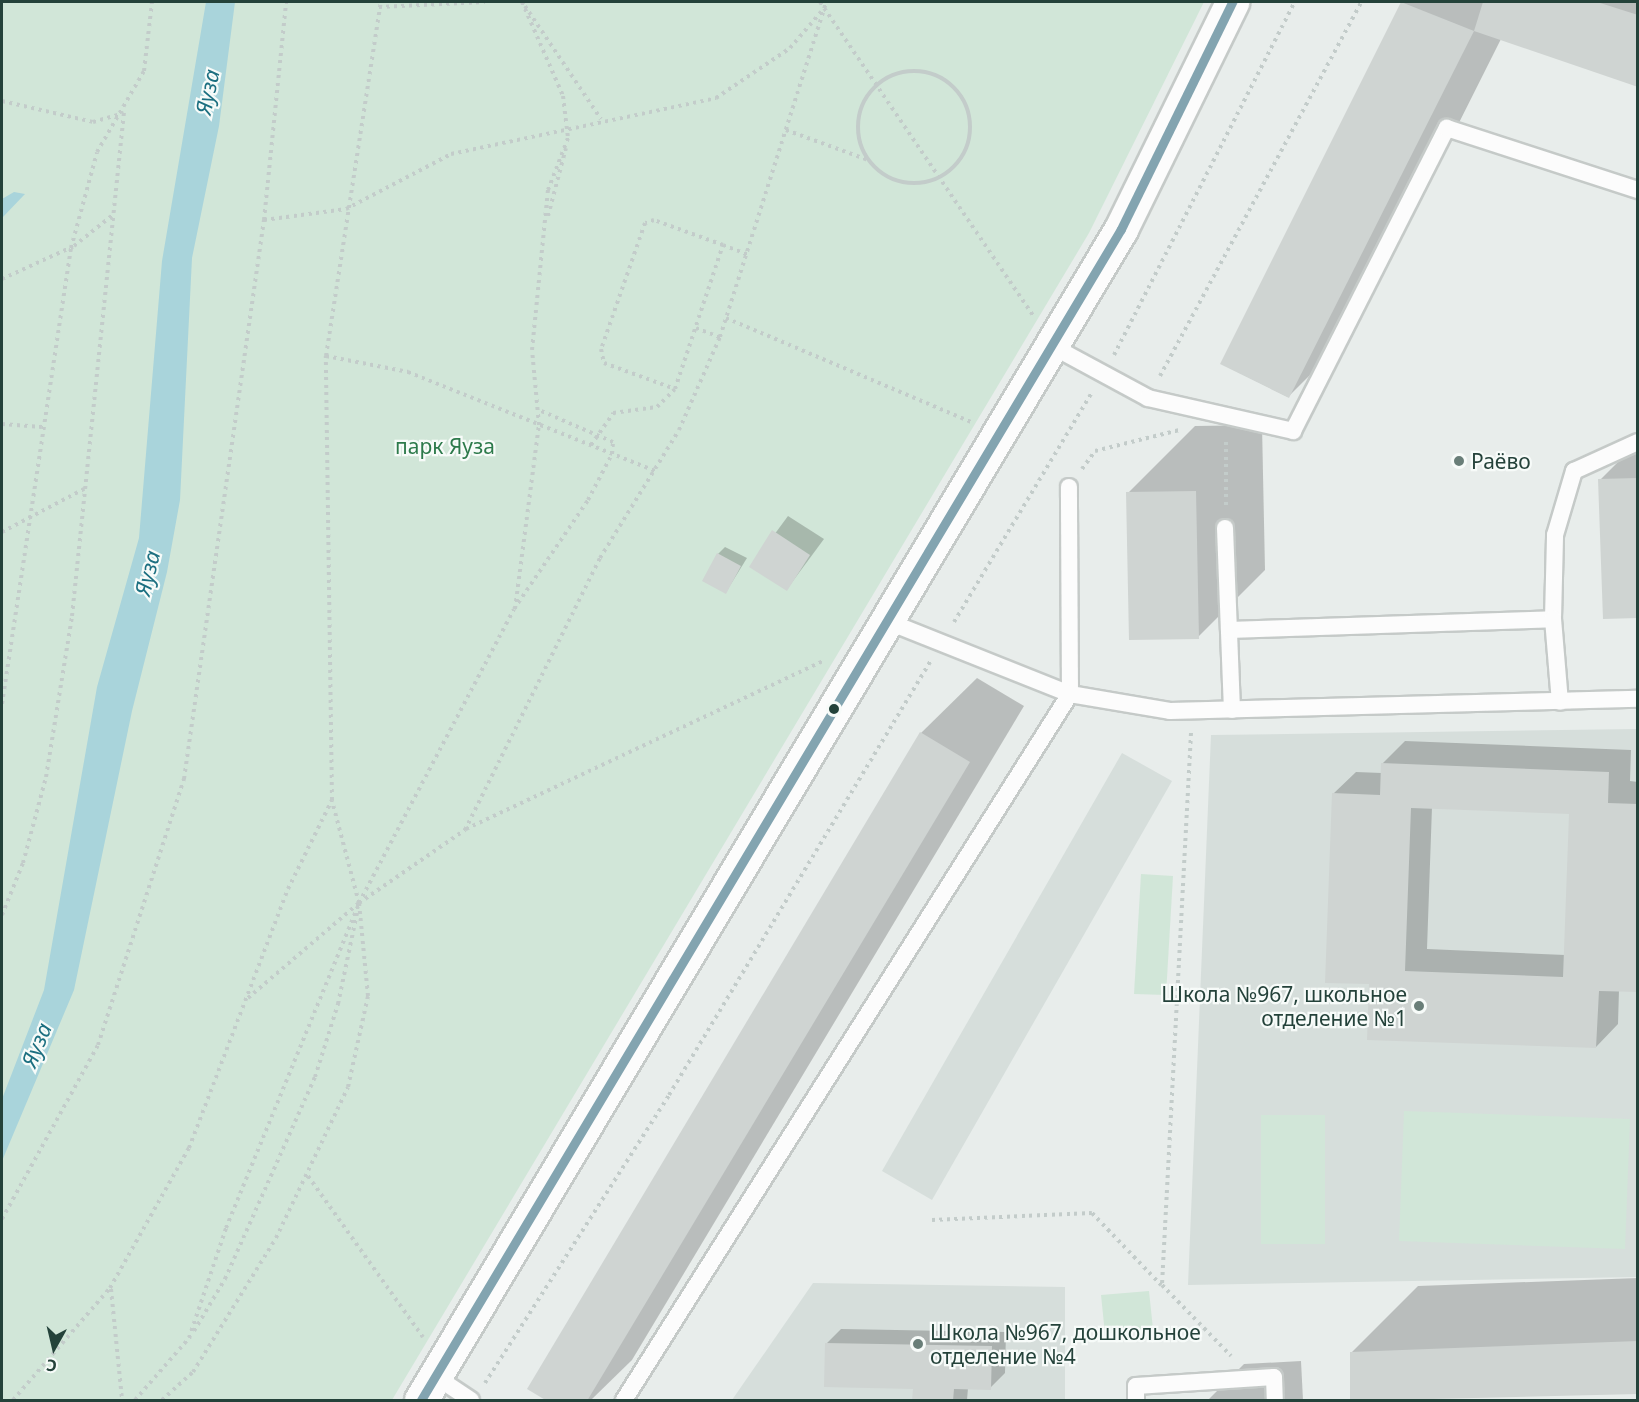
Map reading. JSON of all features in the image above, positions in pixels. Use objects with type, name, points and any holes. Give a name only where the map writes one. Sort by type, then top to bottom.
[{"type":"street","points":[[428,1374],[890,622],[1121,229],[1232,2]]},
{"type":"lane","points":[[1055,341],[1102,376],[1148,398],[1226,418],[1293,431],[1447,128],[1638,190]]},
{"type":"lane","points":[[1560,702],[1553,619],[1556,535],[1574,471],[1638,442]]},
{"type":"lane","points":[[624,1401],[1070,694],[1069,487]]},
{"type":"lane","points":[[1225,528],[1232,710]]},
{"type":"lane","points":[[1229,630],[1553,619]]},
{"type":"lane","points":[[890,622],[1070,694],[1192,711],[1638,699]]},
{"type":"lane","points":[[428,1374],[475,1396]]},
{"type":"lane","points":[[1136,1401],[1136,1386],[1274,1377],[1275,1401]]},
{"type":"path","points":[[2,704],[32,514],[42,427],[71,248],[97,152],[124,112],[144,71],[152,2]]},
{"type":"path","points":[[2,1219],[98,1045],[184,779],[264,220],[286,2]]},
{"type":"path","points":[[162,1401],[193,1372],[308,1176],[348,1087],[368,996],[359,903],[332,800],[326,356],[345,209],[381,2]]},
{"type":"path","points":[[379,8],[485,2]]},
{"type":"path","points":[[522,2],[601,119]]},
{"type":"path","points":[[522,2],[563,96],[570,126],[547,218]]},
{"type":"path","points":[[820,2],[937,178],[1041,328],[1055,341]]},
{"type":"path","points":[[465,830],[600,558],[655,471],[720,337],[826,2]]},
{"type":"path","points":[[475,1396],[669,1095],[1102,376],[1295,2]]},
{"type":"path","points":[[1148,398],[1361,2]]},
{"type":"path","points":[[264,220],[345,209],[451,154],[601,119],[665,112],[716,98],[790,48],[824,9]]},
{"type":"path","points":[[786,130],[869,160],[900,181],[937,178],[952,169],[970,138],[965,103],[955,88],[923,71],[904,72],[877,86],[862,106],[858,124],[869,160]]},
{"type":"path","points":[[2,101],[93,122],[124,112]]},
{"type":"path","points":[[2,915],[23,863],[46,777],[72,616],[124,112]]},
{"type":"path","points":[[514,609],[539,424],[532,350],[548,190],[568,138]]},
{"type":"path","points":[[2,279],[71,248],[114,213]]},
{"type":"path","points":[[675,389],[604,363],[601,349],[645,223],[654,220],[747,254]]},
{"type":"path","points":[[591,445],[613,412],[657,407],[675,389],[723,245]]},
{"type":"path","points":[[726,318],[983,426]]},
{"type":"path","points":[[696,328],[720,337]]},
{"type":"path","points":[[326,356],[408,372],[655,471]]},
{"type":"path","points":[[189,1338],[226,1228],[359,903],[514,609],[588,500],[612,453],[613,442],[539,410]]},
{"type":"path","points":[[1069,487],[1095,451],[1226,418],[1225,528]]},
{"type":"path","points":[[2,424],[42,427]]},
{"type":"path","points":[[2,532],[32,514],[85,489]]},
{"type":"path","points":[[247,998],[359,903],[465,830],[822,661]]},
{"type":"path","points":[[1162,1286],[1192,711]]},
{"type":"path","points":[[13,1401],[110,1288],[189,1148],[288,889],[332,800]]},
{"type":"path","points":[[135,1401],[189,1338],[225,1279],[315,1077],[338,1004],[359,903]]},
{"type":"path","points":[[308,1176],[428,1374]]},
{"type":"path","points":[[932,1220],[1092,1213],[1253,1378]]},
{"type":"path","points":[[110,1288],[122,1401]]},
{"type":"shaded area","name":"Школа №967, школьное отделение №1","points":[[1637,729],[1637,1277],[1188,1285],[1211,735]]},
{"type":"shaded area","points":[[1122,753],[1172,781],[932,1200],[882,1171]]},
{"type":"shaded area","name":"Школа №967, дошкольное отделение №4","points":[[813,1283],[1065,1287],[1065,1400],[732,1400]]},
{"type":"green space","name":"парк Яуза","points":[[2,2],[1204,2],[1089,233],[392,1400],[2,1400]]},
{"type":"green space","points":[[1141,874],[1173,876],[1166,995],[1134,994]]},
{"type":"green space","points":[[1404,1111],[1630,1119],[1625,1249],[1399,1241]]},
{"type":"green space","points":[[1261,1115],[1325,1115],[1325,1244],[1261,1244]]},
{"type":"green space","points":[[1149,1291],[1153,1329],[1105,1334],[1101,1295]]},
{"type":"water","name":"Яуза","points":[[206,2],[235,2],[219,126],[192,258],[180,500],[167,572],[132,711],[74,990],[2,1161],[2,1099],[44,990],[97,687],[139,538],[162,261]]},
{"type":"water","points":[[14,192],[25,194],[2,218],[2,199]]},
{"type":"building","points":[[1401,2],[1474,31],[1289,398],[1220,364]]},
{"type":"building","points":[[1483,2],[1597,2],[1638,15],[1638,87],[1474,31]]},
{"type":"building","points":[[1638,478],[1638,618],[1603,619],[1598,479]]},
{"type":"building","points":[[1196,491],[1199,639],[1129,640],[1126,492]]},
{"type":"building","points":[[772,530],[810,555],[787,591],[749,567]]},
{"type":"building","points":[[717,553],[741,566],[726,594],[702,581]]},
{"type":"building","points":[[920,732],[970,762],[587,1401],[547,1401],[527,1389]]},
{"type":"building","points":[[1381,763],[1609,772],[1608,803],[1638,804],[1638,992],[1599,991],[1596,1048],[1367,1040],[1369,984],[1325,983],[1332,793],[1380,795]],"holes":[[[1411,808],[1569,814],[1563,977],[1405,971]]]},
{"type":"building","points":[[1638,1341],[1638,1394],[1350,1401],[1350,1352]]},
{"type":"building","points":[[825,1343],[992,1346],[991,1390],[954,1389],[953,1401],[912,1401],[913,1389],[824,1387]]},
{"type":"transit line","points":[[421,1400],[1121,229],[1232,2]]},
{"type":"place","name":"Раёво","points":[[1459,461]]},
{"type":"place","name":"Школа №967, школьное отделение №1","points":[[1419,1006]]},
{"type":"place","name":"Школа №967, дошкольное отделение №4","points":[[918,1344]]}]
